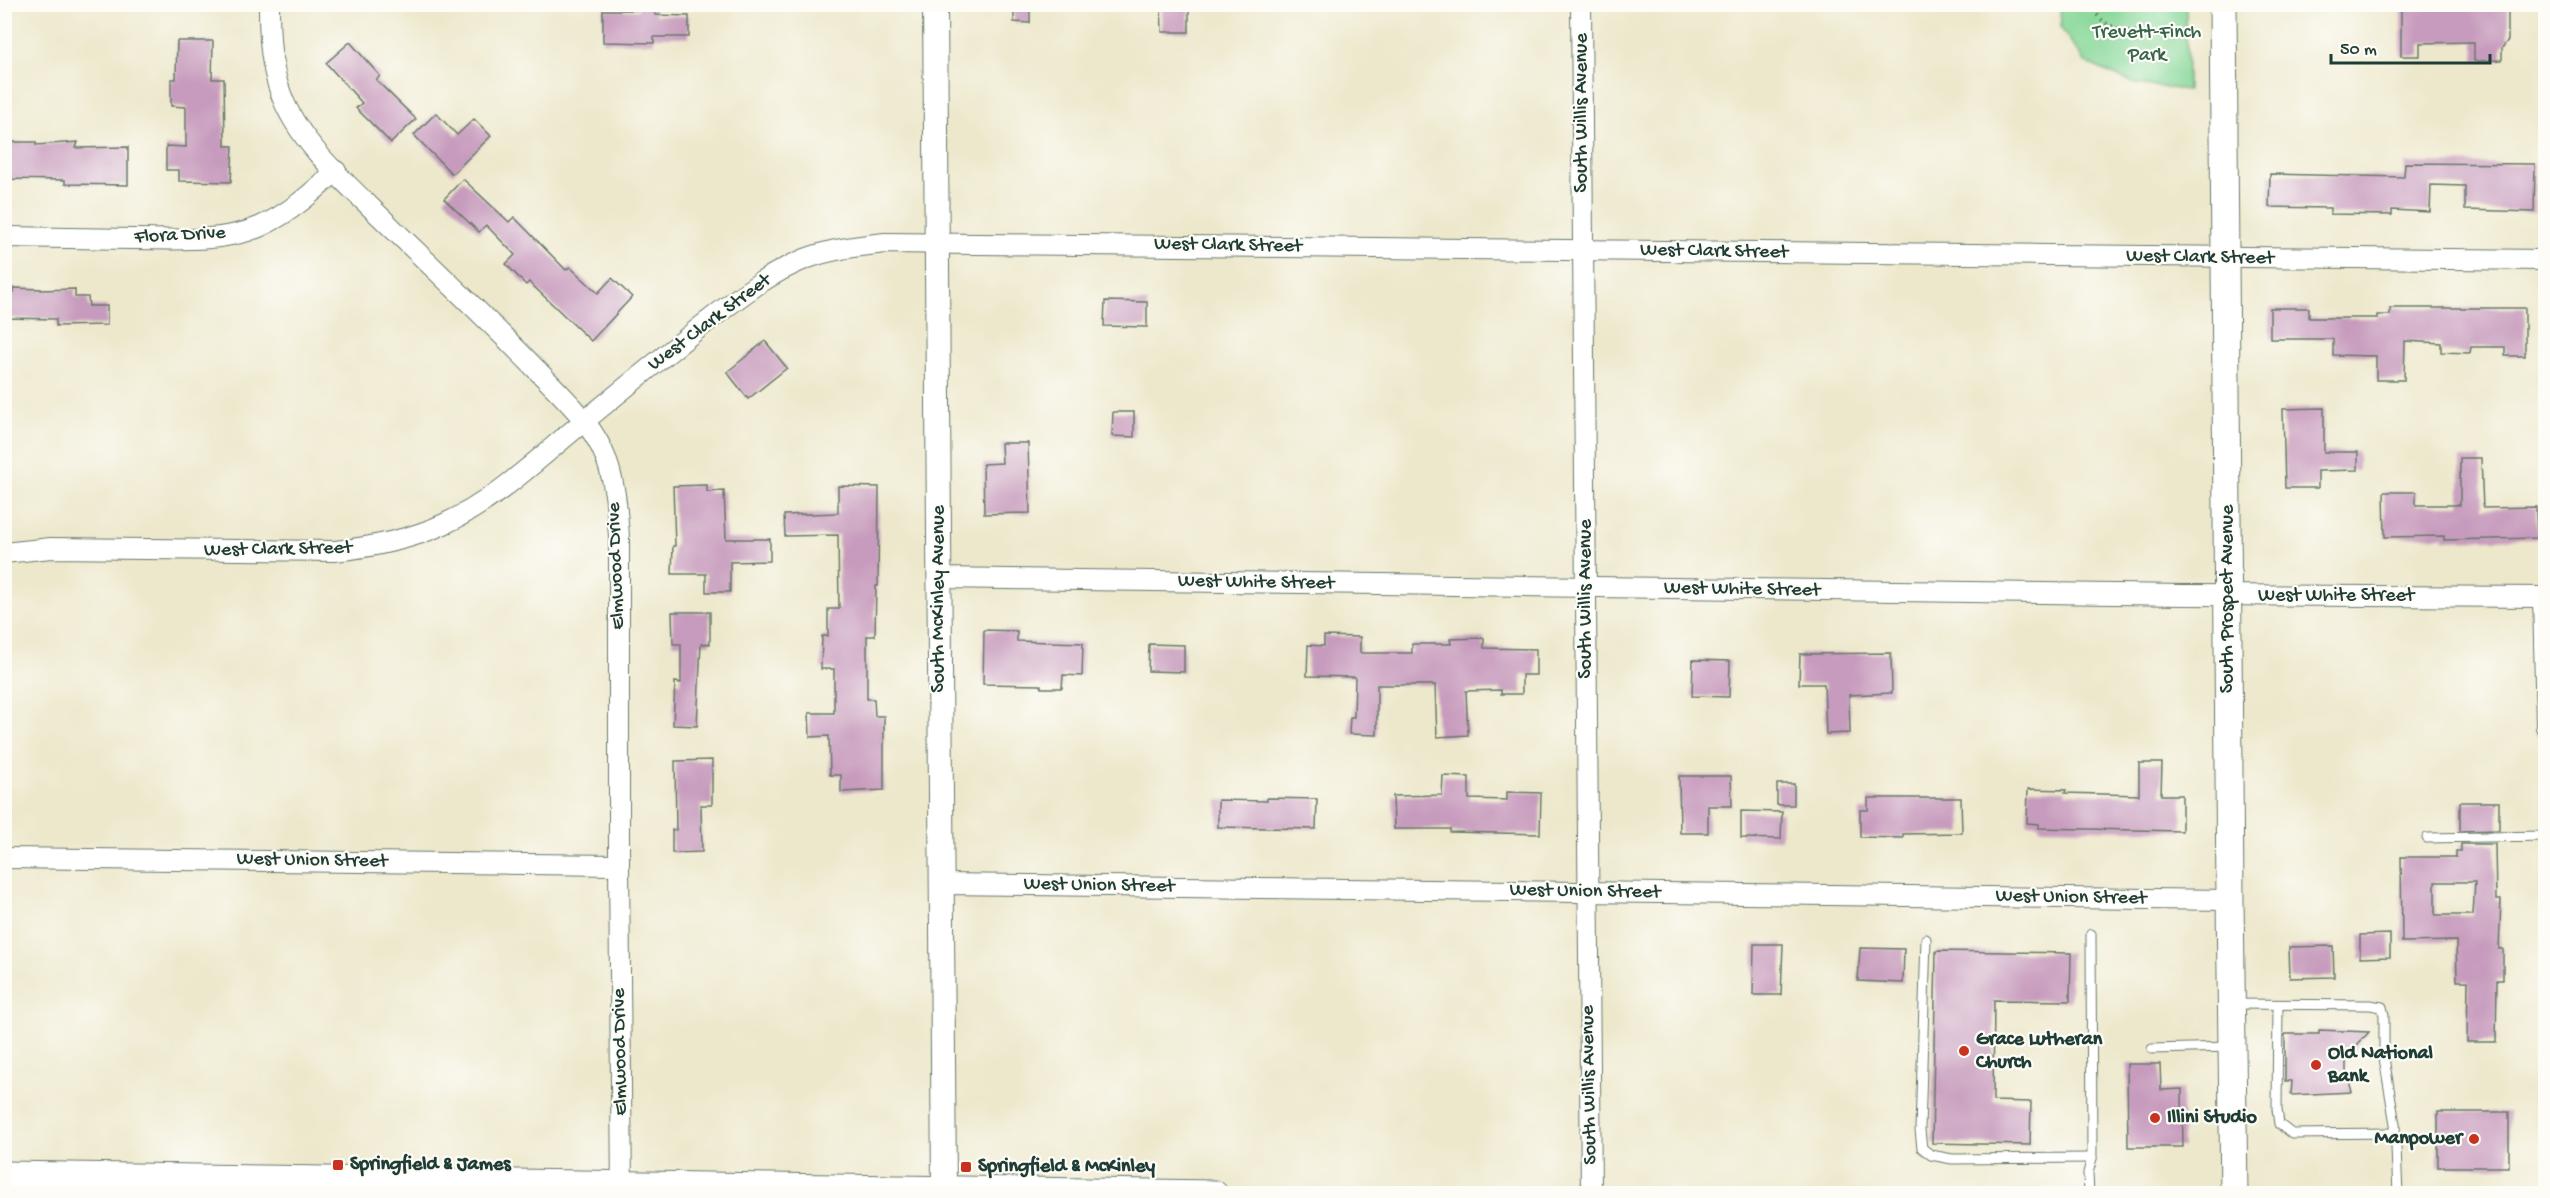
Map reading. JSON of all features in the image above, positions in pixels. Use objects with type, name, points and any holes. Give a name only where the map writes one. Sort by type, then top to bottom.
[{"type":"main road","name":"South Prospect Avenue","points":[[2223,4],[2234,1194]]},
{"type":"main road","points":[[4,1175],[296,1187],[1214,1194]]},
{"type":"street","name":"Elmwood Drive","points":[[269,4],[272,65],[281,95],[304,136],[336,171],[501,334],[584,422],[604,454],[610,469],[616,501],[619,549],[622,1189]]},
{"type":"street","name":"South McKinley Avenue","points":[[935,4],[944,1192]]},
{"type":"street","name":"South Willis Avenue","points":[[1581,4],[1591,1194]]},
{"type":"street","name":"Flora Drive","points":[[4,237],[190,239],[224,236],[257,228],[283,215],[308,197],[336,171]]},
{"type":"street","name":"West Clark Street","points":[[4,554],[51,548],[335,551],[367,548],[408,538],[445,524],[482,504],[746,292],[778,272],[806,259],[845,248],[892,242],[2546,260]]},
{"type":"street","name":"West White Street","points":[[939,578],[2228,596],[2544,597]]},
{"type":"street","points":[[2544,597],[2546,727]]},
{"type":"street","name":"West Union Street","points":[[4,858],[619,865]]},
{"type":"street","name":"West Union Street","points":[[941,884],[2230,900]]},
{"type":"lane","points":[[2427,838],[2546,836]]},
{"type":"lane","points":[[2089,1194],[2088,1173],[2092,1158],[2091,934]]},
{"type":"lane","points":[[1926,939],[1920,1130],[1922,1148],[1931,1155],[1952,1159],[2092,1158]]},
{"type":"lane","points":[[2232,1004],[2382,1007],[2385,1015],[2384,1058],[2395,1133],[2398,1194]]},
{"type":"lane","points":[[2278,1005],[2277,1109],[2279,1124],[2292,1134],[2395,1133]]},
{"type":"lane","points":[[2152,1049],[2233,1047]]},
{"type":"path","points":[[2092,4],[2106,24],[2128,31],[2188,34]]},
{"type":"green space","name":"Trevett-Finch Park","points":[[2060,5],[2186,5],[2187,90],[2135,84],[2085,62],[2061,28]]},
{"type":"building","points":[[1014,4],[1030,4],[1030,23],[1014,22]]},
{"type":"building","points":[[1161,4],[1189,4],[1189,32],[1162,32]]},
{"type":"building","points":[[2412,4],[2508,4],[2508,40],[2502,48],[2502,60],[2474,61],[2474,42],[2420,43],[2420,56],[2401,56],[2401,9],[2412,9]]},
{"type":"building","points":[[638,5],[655,5],[655,15],[689,16],[689,37],[654,37],[654,43],[603,42],[603,10],[638,10]]},
{"type":"building","points":[[177,41],[213,41],[212,79],[224,79],[225,146],[233,146],[231,182],[179,181],[179,170],[166,170],[166,146],[186,147],[186,107],[171,106],[171,79],[176,79]]},
{"type":"building","points":[[350,42],[380,76],[376,80],[416,119],[391,143],[356,108],[362,103],[326,63]]},
{"type":"building","points":[[436,113],[457,135],[474,119],[491,136],[452,174],[414,135]]},
{"type":"building","points":[[4,142],[36,142],[36,145],[78,142],[76,148],[128,147],[128,185],[65,184],[65,180],[4,179]]},
{"type":"building","points":[[2405,163],[2535,164],[2534,212],[2465,210],[2465,186],[2431,185],[2430,212],[2392,210],[2392,215],[2330,214],[2330,208],[2269,207],[2270,174],[2404,177]]},
{"type":"building","points":[[463,179],[509,222],[514,217],[566,270],[570,267],[598,293],[612,278],[632,297],[591,341],[529,282],[526,285],[506,264],[515,255],[486,225],[479,232],[444,199]]},
{"type":"building","points":[[13,288],[75,289],[75,297],[88,297],[89,306],[107,306],[107,325],[56,326],[56,319],[4,318],[4,292],[13,292]]},
{"type":"building","points":[[1105,301],[1147,302],[1147,327],[1104,326]]},
{"type":"building","points":[[2270,308],[2309,308],[2309,318],[2377,318],[2377,315],[2390,315],[2390,308],[2525,308],[2525,356],[2505,356],[2505,347],[2471,347],[2470,353],[2441,352],[2441,343],[2405,341],[2404,380],[2376,380],[2376,356],[2333,355],[2333,339],[2270,339]]},
{"type":"building","points":[[765,341],[787,368],[748,399],[727,372]]},
{"type":"building","points":[[2324,408],[2324,452],[2358,452],[2358,470],[2318,471],[2318,488],[2285,488],[2283,409]]},
{"type":"building","points":[[1113,412],[1134,412],[1134,437],[1112,436]]},
{"type":"building","points":[[1001,443],[1028,443],[1030,513],[984,514],[983,464],[1002,463]]},
{"type":"building","points":[[2460,458],[2481,458],[2483,508],[2536,507],[2537,538],[2444,540],[2444,536],[2385,537],[2384,492],[2416,492],[2416,505],[2460,505]]},
{"type":"building","points":[[707,485],[707,492],[724,491],[726,539],[770,539],[770,561],[730,562],[730,592],[706,592],[706,574],[672,574],[673,546],[675,546],[673,486]]},
{"type":"building","points":[[838,486],[879,487],[878,586],[876,586],[875,636],[867,636],[867,699],[874,699],[875,716],[884,716],[884,790],[841,792],[841,775],[830,775],[829,736],[810,737],[809,713],[834,713],[834,669],[821,669],[822,636],[828,636],[828,609],[839,609],[838,535],[785,536],[784,515],[838,513]]},
{"type":"building","points":[[672,612],[710,612],[710,644],[701,644],[697,726],[673,725],[675,682],[681,683],[681,644],[673,644]]},
{"type":"building","points":[[984,630],[1017,631],[1017,641],[1083,643],[1082,676],[1063,675],[1062,688],[1041,688],[1041,685],[983,684]]},
{"type":"building","points":[[1324,636],[1360,637],[1360,653],[1412,653],[1412,644],[1451,644],[1450,639],[1484,638],[1484,648],[1536,649],[1536,675],[1522,675],[1522,694],[1501,694],[1501,690],[1466,691],[1468,735],[1437,737],[1435,685],[1377,685],[1377,735],[1349,734],[1350,717],[1354,717],[1355,677],[1307,676],[1308,645],[1324,646]]},
{"type":"building","points":[[1149,644],[1184,645],[1184,672],[1148,671]]},
{"type":"building","points":[[1891,653],[1892,693],[1849,695],[1850,733],[1826,734],[1824,684],[1799,684],[1800,654]]},
{"type":"building","points":[[1693,660],[1730,661],[1729,697],[1692,696]]},
{"type":"building","points":[[712,760],[712,805],[701,805],[702,852],[672,853],[672,830],[676,830],[675,761]]},
{"type":"building","points":[[2139,763],[2162,763],[2161,795],[2182,795],[2182,831],[2039,828],[2039,824],[2027,823],[2028,789],[2066,790],[2065,793],[2139,795]]},
{"type":"building","points":[[1443,776],[1469,777],[1469,799],[1507,800],[1507,792],[1541,793],[1540,834],[1450,832],[1450,829],[1394,829],[1393,796],[1442,795]]},
{"type":"building","points":[[1679,776],[1731,776],[1732,806],[1708,806],[1708,833],[1680,833]]},
{"type":"building","points":[[1777,784],[1794,784],[1794,805],[1777,805]]},
{"type":"building","points":[[1267,798],[1317,799],[1316,829],[1218,827],[1218,800],[1267,801]]},
{"type":"building","points":[[1868,798],[1961,798],[1962,833],[1903,834],[1903,838],[1860,837],[1860,810],[1868,810]]},
{"type":"building","points":[[2460,802],[2499,802],[2499,830],[2460,831]]},
{"type":"building","points":[[1741,811],[1782,812],[1781,839],[1741,838]]},
{"type":"building","points":[[2461,844],[2495,844],[2496,900],[2501,900],[2499,949],[2503,949],[2503,980],[2497,980],[2496,1042],[2467,1042],[2468,981],[2457,981],[2456,941],[2402,942],[2401,857],[2456,857],[2456,851],[2461,851]],"holes":[[[2435,882],[2475,882],[2473,915],[2435,915]]]},
{"type":"building","points":[[2390,934],[2390,957],[2360,958],[2360,935]]},
{"type":"building","points":[[1754,944],[1783,944],[1781,995],[1753,995]]},
{"type":"building","points":[[2333,946],[2334,977],[2290,978],[2289,947]]},
{"type":"building","points":[[1860,948],[1904,949],[1903,983],[1858,981]]},
{"type":"building","name":"Grace Lutheran Church","points":[[1936,951],[2071,953],[2070,1001],[1994,1000],[1993,1101],[2031,1102],[2030,1145],[1932,1143]]},
{"type":"building","name":"Old National Bank","points":[[2319,1030],[2369,1032],[2346,1057],[2346,1070],[2352,1092],[2291,1095],[2292,1081],[2285,1081],[2285,1034],[2319,1034]]},
{"type":"building","name":"Illini Studio","points":[[2127,1064],[2160,1064],[2161,1090],[2182,1089],[2183,1147],[2128,1147]]},
{"type":"building","name":"Manpower","points":[[2438,1112],[2509,1112],[2509,1167],[2438,1167]]},
{"type":"place","name":"Grace Lutheran Church","points":[[1964,1051]]},
{"type":"place","name":"Old National Bank","points":[[2316,1065]]},
{"type":"place","name":"Illini Studio","points":[[2155,1118]]},
{"type":"place","name":"Manpower","points":[[2474,1139]]},
{"type":"place","name":"Springfield & James","points":[[338,1165]]},
{"type":"place","name":"Springfield & McKinley","points":[[966,1167]]}]
